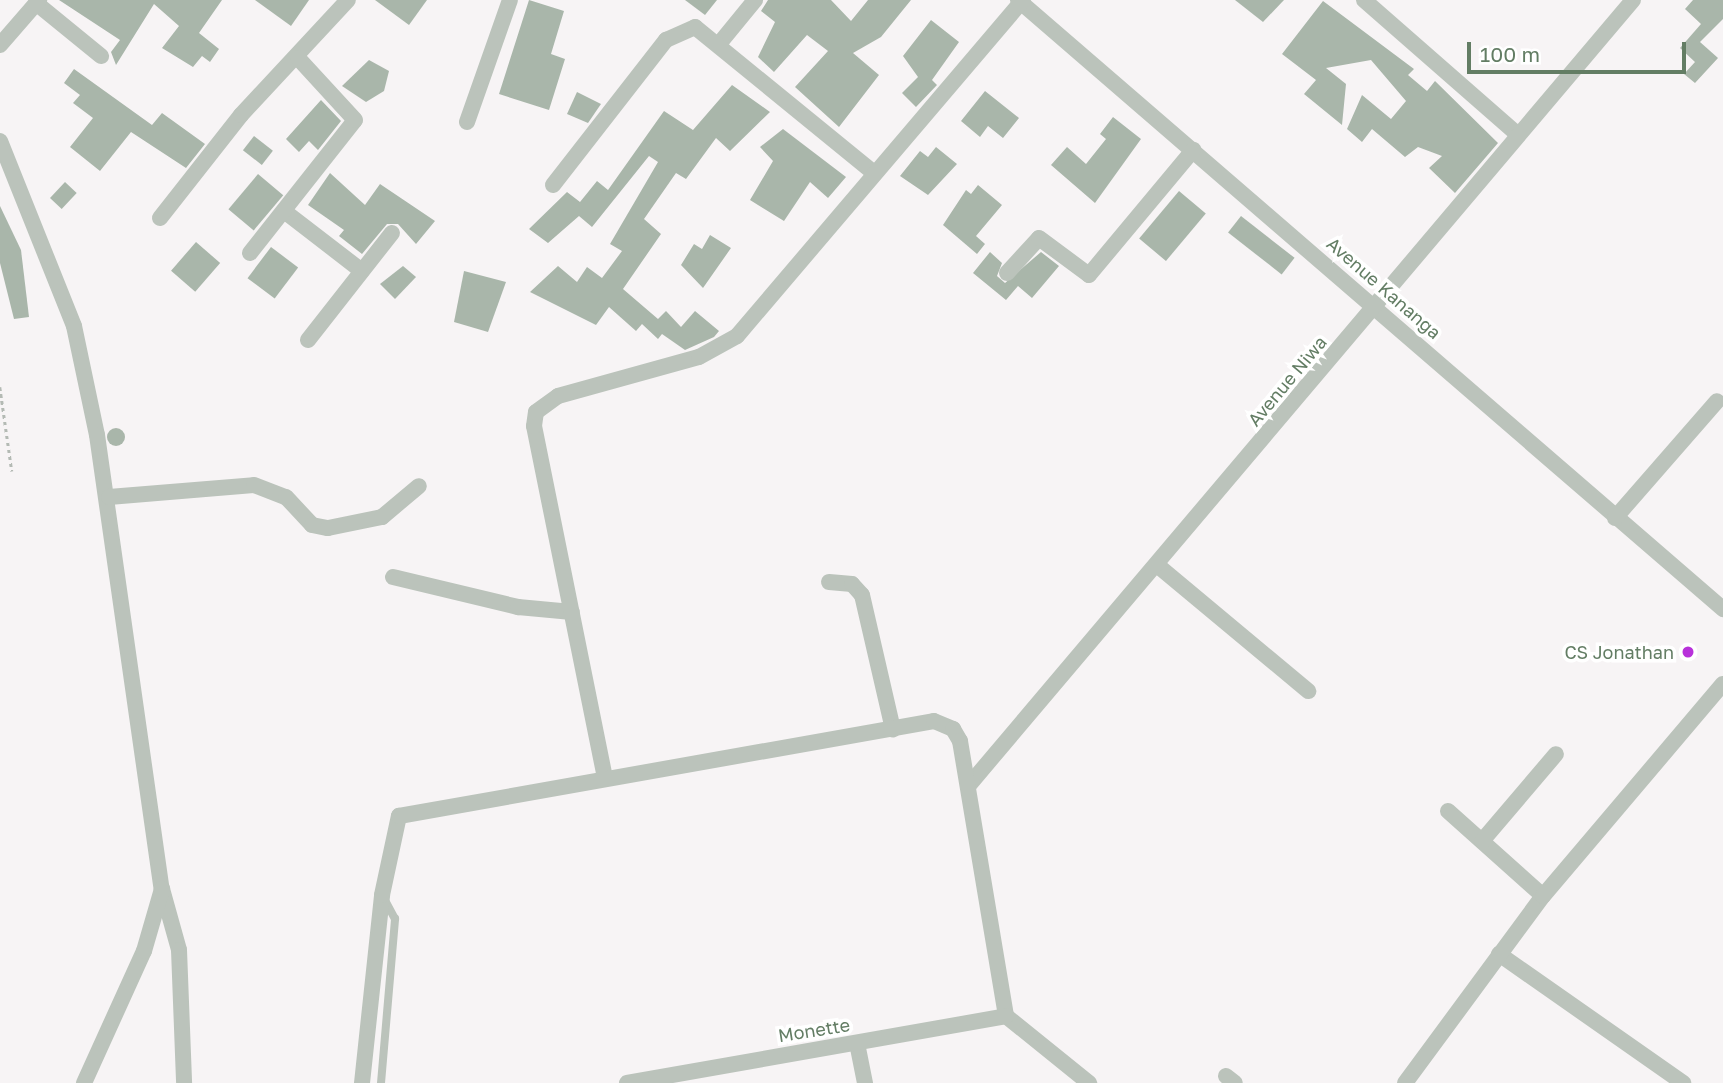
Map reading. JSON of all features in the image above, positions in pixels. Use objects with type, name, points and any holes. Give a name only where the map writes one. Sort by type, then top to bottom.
[{"type":"street","points":[[160,218],[241,115],[298,58],[348,0]]},
{"type":"street","points":[[467,122],[510,0]]},
{"type":"street","points":[[719,44],[755,0]]},
{"type":"street","points":[[1364,0],[1518,135]]},
{"type":"street","name":"Avenue Niwa","points":[[969,785],[1633,0]]},
{"type":"street","points":[[605,778],[536,412],[558,396],[721,349],[1021,1]]},
{"type":"street","name":"Avenue Kananga","points":[[1021,1],[1377,305],[1615,518],[1723,609]]},
{"type":"street","points":[[0,45],[37,2],[101,56]]},
{"type":"street","points":[[553,185],[674,31],[695,27],[874,173]]},
{"type":"street","points":[[250,253],[355,120],[298,58]]},
{"type":"street","points":[[0,141],[74,326],[109,497],[162,889],[178,950],[184,1083]]},
{"type":"street","points":[[1007,273],[1039,238],[1090,275],[1193,150]]},
{"type":"street","points":[[285,211],[362,271]]},
{"type":"street","points":[[308,340],[392,233]]},
{"type":"street","points":[[1615,518],[1717,401]]},
{"type":"street","points":[[109,497],[254,485],[286,497],[312,525],[328,528],[382,517],[419,486]]},
{"type":"street","points":[[1157,565],[1308,691]]},
{"type":"street","points":[[393,577],[518,607],[572,612]]},
{"type":"street","points":[[829,582],[852,584],[862,595],[892,729]]},
{"type":"street","points":[[1405,1083],[1543,896],[1723,684]]},
{"type":"street","points":[[362,1083],[382,895],[399,817],[934,721],[953,729],[969,785],[1006,1016],[1089,1083]]},
{"type":"street","points":[[1482,841],[1556,754]]},
{"type":"street","points":[[1448,811],[1543,896]]},
{"type":"street","points":[[84,1083],[140,961],[162,889]]},
{"type":"street","points":[[1499,954],[1684,1083]]},
{"type":"street","name":"Monette","points":[[627,1083],[1006,1016]]},
{"type":"street","points":[[857,1043],[865,1083]]},
{"type":"lane","points":[[381,1083],[395,919],[382,895]]},
{"type":"path","points":[[0,387],[12,471]]},
{"type":"building","points":[[59,0],[222,0],[199,33],[219,49],[210,62],[202,56],[193,67],[162,48],[179,26],[154,4],[116,65],[111,52],[120,40]]},
{"type":"building","points":[[255,0],[309,0],[291,26]]},
{"type":"building","points":[[375,0],[427,0],[409,25]]},
{"type":"building","points":[[529,0],[564,11],[551,54],[565,59],[549,110],[499,94]]},
{"type":"building","points":[[685,0],[717,0],[705,15]]},
{"type":"building","points":[[768,0],[831,0],[851,21],[868,0],[911,0],[881,37],[853,53],[879,75],[839,127],[795,87],[828,51],[807,35],[774,72],[758,57],[775,22],[761,11]]},
{"type":"building","points":[[1235,0],[1284,0],[1263,22]]},
{"type":"building","points":[[1693,0],[1723,0],[1723,19],[1700,42],[1718,58],[1695,83],[1684,74],[1695,62],[1680,48],[1701,24],[1685,9]]},
{"type":"building","points":[[1323,1],[1414,69],[1408,75],[1427,91],[1435,81],[1498,143],[1455,193],[1429,168],[1442,156],[1418,147],[1405,157],[1372,129],[1362,142],[1347,129],[1362,95],[1391,119],[1406,101],[1371,60],[1326,68],[1346,84],[1342,125],[1304,94],[1316,80],[1282,54]]},
{"type":"building","points":[[931,20],[959,42],[932,80],[937,85],[916,107],[902,93],[918,77],[903,56]]},
{"type":"building","points":[[369,60],[389,71],[384,91],[366,102],[342,86]]},
{"type":"building","points":[[74,69],[152,125],[162,113],[205,144],[186,168],[131,132],[100,171],[70,147],[93,118],[73,103],[80,95],[64,83]]},
{"type":"building","points":[[732,85],[770,112],[730,151],[716,138],[686,179],[676,173],[644,219],[661,234],[623,289],[658,319],[666,311],[681,327],[695,311],[719,331],[714,337],[685,350],[662,334],[658,339],[642,324],[636,331],[609,307],[596,325],[530,292],[558,266],[577,282],[587,267],[602,278],[622,251],[610,244],[658,162],[649,156],[592,227],[579,216],[548,243],[529,229],[567,192],[580,202],[597,181],[608,190],[664,111],[693,130]]},
{"type":"building","points":[[985,91],[1019,118],[1003,138],[988,126],[980,137],[961,121]]},
{"type":"building","points":[[577,92],[601,104],[588,123],[567,114]]},
{"type":"building","points":[[321,100],[341,121],[318,150],[309,141],[299,152],[286,139]]},
{"type":"building","points":[[1113,117],[1141,139],[1095,203],[1051,165],[1067,147],[1086,164],[1106,139],[1100,134]]},
{"type":"building","points":[[783,129],[846,177],[828,198],[810,182],[784,221],[750,200],[773,161],[760,147]]},
{"type":"building","points":[[254,136],[273,151],[262,165],[243,150]]},
{"type":"building","points":[[936,147],[957,164],[928,195],[900,176],[920,151],[928,157]]},
{"type":"building","points":[[330,173],[365,205],[380,184],[435,221],[416,244],[398,224],[387,224],[362,254],[339,236],[344,230],[308,205]]},
{"type":"building","points":[[258,174],[283,195],[254,230],[228,209]]},
{"type":"building","points":[[65,182],[77,193],[62,209],[50,198]]},
{"type":"building","points":[[978,185],[1002,205],[976,236],[985,244],[977,254],[943,225],[966,190],[971,194]]},
{"type":"building","points":[[1179,191],[1206,213],[1166,261],[1139,238]]},
{"type":"building","points":[[0,206],[21,250],[29,317],[14,319],[0,263]]},
{"type":"building","points":[[1241,216],[1295,258],[1282,274],[1228,233]]},
{"type":"building","points":[[710,235],[731,248],[703,288],[681,265],[694,244],[702,249]]},
{"type":"building","points":[[196,242],[220,263],[195,292],[171,271]]},
{"type":"building","points":[[271,247],[298,267],[275,299],[248,278]]},
{"type":"building","points":[[990,252],[1002,263],[997,276],[1005,283],[1041,252],[1059,266],[1032,298],[1018,286],[1006,300],[973,273]]},
{"type":"building","points":[[403,266],[416,277],[395,299],[380,284]]},
{"type":"building","points":[[464,271],[506,282],[488,332],[454,322]]},
{"type":"building","points":[[112,428],[120,428],[125,437],[123,444],[112,446],[107,441],[107,433]]},
{"type":"place","name":"CS Jonathan","points":[[1688,652]]}]
